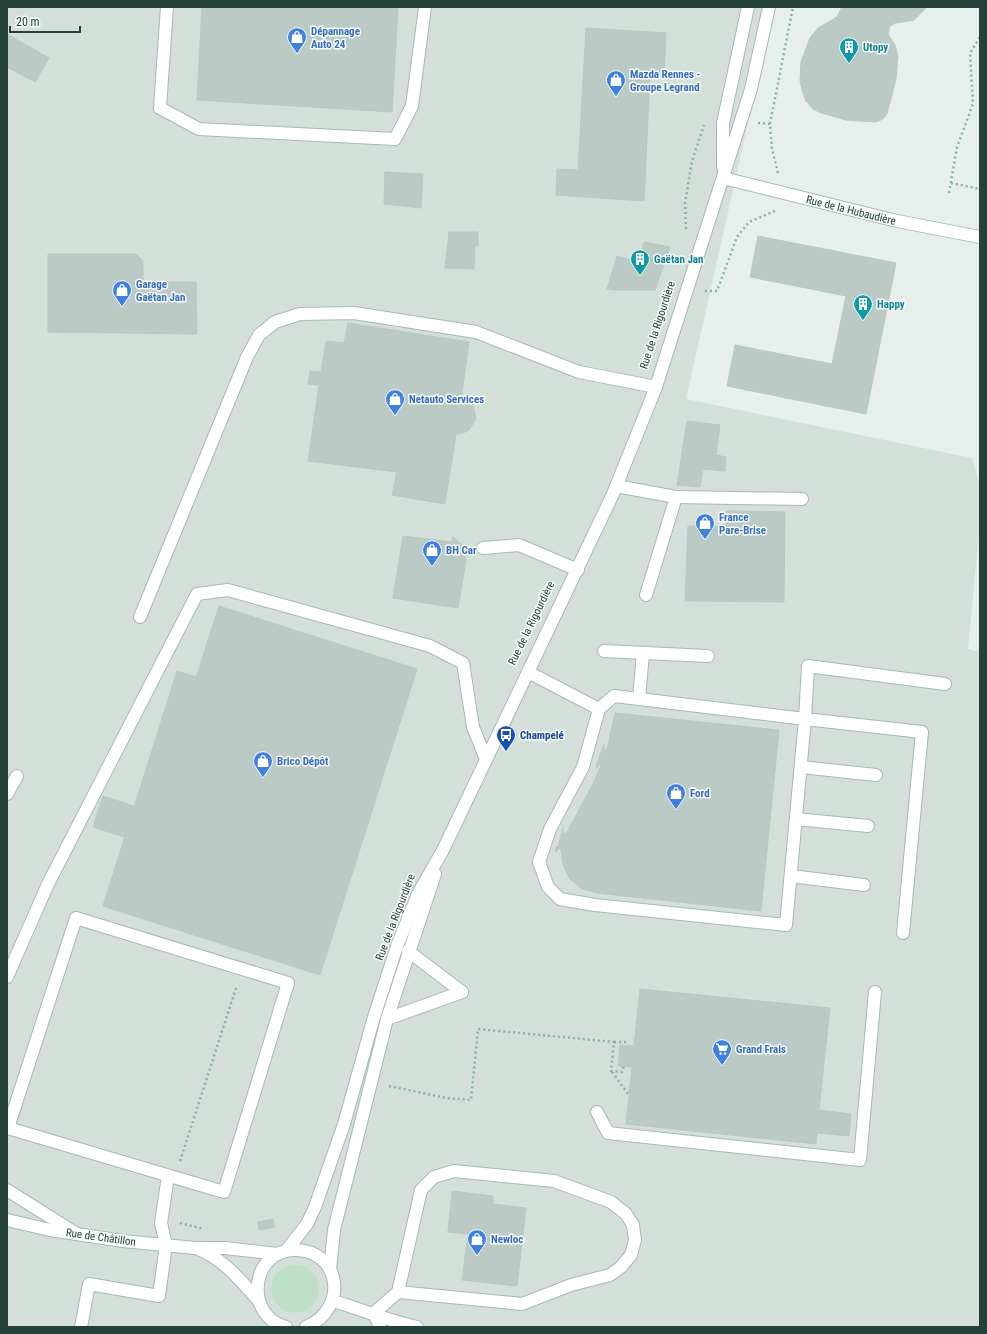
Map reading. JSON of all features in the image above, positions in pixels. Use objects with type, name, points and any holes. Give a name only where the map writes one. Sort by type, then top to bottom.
[{"type":"street","points":[[167,7],[160,108],[199,129],[395,139],[412,106],[425,7]]},
{"type":"street","name":"Rue de la Rigourdière","points":[[723,178],[723,123],[748,7]]},
{"type":"street","name":"Rue de la Rigourdière","points":[[258,1300],[257,1282],[260,1273],[270,1259],[282,1253],[307,1224],[315,1207],[344,1124],[374,1017],[397,946],[418,894],[443,850],[578,570],[616,486],[656,387],[751,89],[769,7]]},
{"type":"street","name":"Rue de la Hubaudière","points":[[723,178],[897,221],[980,237]]},
{"type":"street","points":[[140,617],[247,357],[259,335],[275,322],[300,314],[354,313],[476,332],[578,372],[656,387]]},
{"type":"street","points":[[616,486],[676,497],[802,500]]},
{"type":"street","points":[[646,595],[676,497]]},
{"type":"street","points":[[483,548],[519,545],[578,570]]},
{"type":"street","points":[[7,977],[48,884],[198,594],[228,590],[430,646],[463,663],[473,727],[486,759]]},
{"type":"street","points":[[604,651],[708,656]]},
{"type":"street","points":[[639,699],[643,653]]},
{"type":"street","points":[[903,933],[922,732],[805,719],[614,696],[599,709],[583,767],[550,829],[539,862],[548,887],[560,899],[594,905],[786,925],[801,767],[805,719],[808,666],[945,684]]},
{"type":"street","points":[[528,672],[599,709]]},
{"type":"street","points":[[801,767],[876,774]]},
{"type":"street","points":[[7,794],[17,776]]},
{"type":"street","points":[[796,819],[868,826]]},
{"type":"street","name":"Rue de la Rigourdière","points":[[333,1301],[334,1290],[330,1270],[334,1230],[370,1082],[386,1019],[443,850]]},
{"type":"street","points":[[791,876],[864,885]]},
{"type":"street","points":[[76,918],[242,970],[288,983],[224,1192],[8,1128],[76,918]]},
{"type":"street","points":[[386,1019],[462,992],[408,951]]},
{"type":"street","points":[[597,1112],[608,1132],[860,1160],[875,992]]},
{"type":"street","points":[[374,1313],[398,1292],[421,1190],[434,1177],[454,1171],[554,1181],[611,1202],[626,1214],[633,1225],[635,1240],[631,1255],[621,1267],[610,1275],[571,1285],[522,1304],[398,1292]]},
{"type":"street","points":[[81,1327],[89,1284],[159,1296],[166,1245],[161,1223],[173,1178]]},
{"type":"street","points":[[7,1190],[78,1235]]},
{"type":"street","name":"Rue de Châtillon","points":[[7,1220],[78,1235],[166,1245],[282,1253],[295,1250],[311,1253],[325,1263],[330,1270]]},
{"type":"street","name":"Rue de Châtillon","points":[[195,1248],[219,1260],[232,1270],[258,1300]]},
{"type":"street","points":[[258,1300],[272,1327]]},
{"type":"street","points":[[306,1327],[321,1322],[333,1301],[374,1313],[400,1324],[417,1327]]},
{"type":"street","points":[[374,1313],[380,1327]]},
{"type":"street","points":[[266,1316],[274,1322],[286,1327]]},
{"type":"path","points":[[949,193],[957,147],[973,104],[970,53],[980,37]]},
{"type":"path","points":[[686,233],[685,203],[687,189],[692,161],[705,118]]},
{"type":"path","points":[[951,183],[980,189]]},
{"type":"path","points":[[173,1178],[178,1170],[242,970]]},
{"type":"path","points":[[370,1082],[446,1098],[471,1100],[478,1029],[626,1042],[626,1045]]},
{"type":"path","points":[[614,1042],[611,1071],[629,1095]]},
{"type":"path","points":[[611,1071],[622,1072],[624,1066]]},
{"type":"shaded area","points":[[7,7],[774,7],[686,399],[972,458],[980,484],[980,523],[968,649],[980,652],[980,1327],[7,1327]]},
{"type":"green space","points":[[295,1265],[304,1267],[312,1272],[317,1280],[319,1289],[317,1298],[312,1306],[304,1311],[295,1313],[286,1311],[278,1306],[273,1298],[271,1289],[273,1280],[278,1272],[286,1267]]},
{"type":"building","name":"Dépannage Auto 24","points":[[202,7],[398,7],[392,112],[197,100]]},
{"type":"building","name":"Utopy","points":[[842,7],[927,7],[914,20],[895,23],[890,26],[888,34],[895,45],[898,56],[896,79],[887,114],[883,119],[876,122],[846,120],[821,113],[813,109],[806,101],[802,90],[800,81],[801,62],[810,38],[818,28],[837,17]]},
{"type":"building","name":"Mazda Rennes - Groupe Legrand","points":[[586,28],[666,33],[664,77],[650,77],[644,201],[556,195],[557,169],[578,170]]},
{"type":"building","points":[[7,34],[49,58],[35,82],[7,67]]},
{"type":"building","points":[[385,172],[423,174],[421,208],[384,204]]},
{"type":"building","points":[[449,232],[478,232],[478,246],[475,246],[474,269],[445,268]]},
{"type":"building","name":"Happy","points":[[758,236],[896,263],[866,414],[727,386],[735,345],[832,364],[846,296],[750,277]]},
{"type":"building","name":"Gaëtan Jan","points":[[644,242],[670,247],[655,290],[615,290],[624,258],[639,262]]},
{"type":"building","name":"Garage Gaëtan Jan","points":[[48,254],[136,254],[143,261],[143,282],[196,282],[197,334],[48,332]]},
{"type":"building","points":[[617,256],[624,258],[615,290],[607,289]]},
{"type":"building","name":"Netauto Services","points":[[348,323],[469,342],[461,400],[468,402],[473,406],[476,419],[469,430],[456,434],[445,504],[392,495],[397,472],[308,461],[319,385],[308,384],[310,371],[321,372],[326,341],[344,343]]},
{"type":"building","points":[[687,421],[720,425],[716,455],[726,457],[725,471],[703,469],[700,487],[677,485]]},
{"type":"building","points":[[726,511],[785,512],[784,602],[685,601],[688,526],[726,526]]},
{"type":"building","name":"BH Car","points":[[403,536],[452,542],[453,537],[462,545],[466,560],[458,608],[393,598]]},
{"type":"building","name":"Brico Dépôt","points":[[219,606],[417,669],[320,975],[216,942],[222,923],[109,887],[154,744],[173,750]]},
{"type":"building","points":[[177,671],[197,677],[173,750],[154,744]]},
{"type":"building","name":"Ford","points":[[615,713],[779,730],[761,911],[597,893],[582,889],[570,879],[563,865],[561,849],[558,848],[557,852],[555,851],[557,846],[558,847],[563,828],[563,833],[566,834],[594,782],[601,765],[599,764],[597,768],[596,767],[604,744],[604,749],[607,750]]},
{"type":"building","points":[[103,796],[134,806],[124,837],[93,827]]},
{"type":"building","points":[[109,887],[119,890],[112,909],[103,906]]},
{"type":"building","points":[[119,890],[222,923],[216,942],[112,909]]},
{"type":"building","name":"Grand Frais","points":[[640,989],[830,1008],[819,1110],[851,1114],[849,1136],[817,1133],[816,1144],[626,1124],[632,1067],[618,1066],[620,1045],[634,1046]]},
{"type":"building","points":[[452,1191],[493,1196],[493,1204],[526,1208],[517,1286],[462,1280],[468,1234],[448,1232]]},
{"type":"building","points":[[273,1219],[275,1227],[259,1230],[258,1222]]},
{"type":"place","name":"Dépannage Auto 24","points":[[297,54]]},
{"type":"place","name":"Utopy","points":[[849,64]]},
{"type":"place","name":"Mazda Rennes - Groupe Legrand","points":[[616,97]]},
{"type":"place","name":"Gaëtan Jan","points":[[640,276]]},
{"type":"place","name":"Garage Gaëtan Jan","points":[[122,307]]},
{"type":"place","name":"Happy","points":[[863,321]]},
{"type":"place","name":"Netauto Services","points":[[395,416]]},
{"type":"place","name":"France Pare-Brise","points":[[705,540]]},
{"type":"place","name":"BH Car","points":[[432,567]]},
{"type":"place","name":"Champelé","points":[[506,752]]},
{"type":"place","name":"Brico Dépôt","points":[[263,778]]},
{"type":"place","name":"Ford","points":[[676,810]]},
{"type":"place","name":"Grand Frais","points":[[722,1066]]},
{"type":"place","name":"Newloc","points":[[477,1256]]}]
